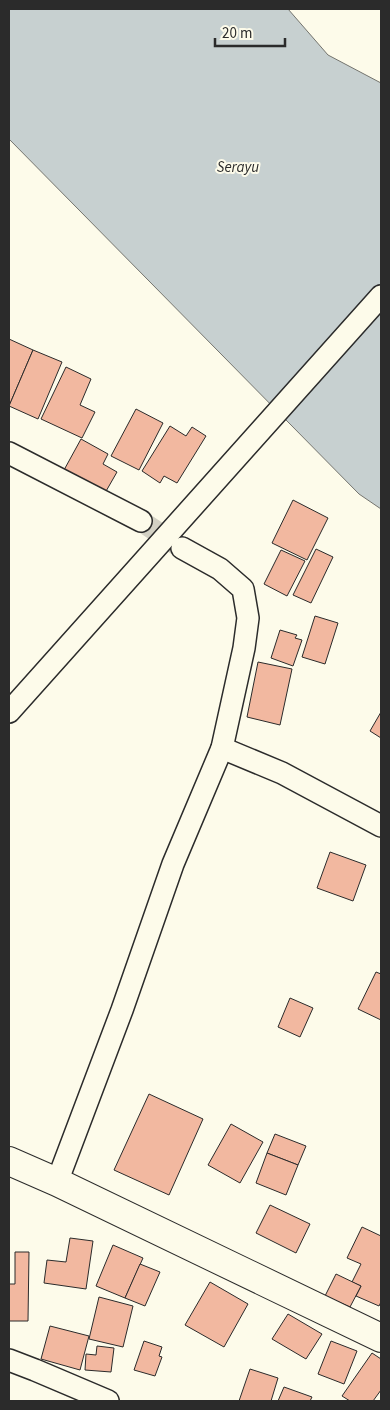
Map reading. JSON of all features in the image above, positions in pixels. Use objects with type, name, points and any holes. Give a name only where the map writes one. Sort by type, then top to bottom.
[{"type":"main road","points":[[9,1160],[381,1338]]},
{"type":"street","points":[[9,712],[381,296]]},
{"type":"street","points":[[9,453],[141,521]]},
{"type":"street","points":[[57,1182],[122,1010],[173,864],[222,748],[244,648],[248,618],[243,589],[220,569],[182,548]]},
{"type":"street","points":[[222,748],[282,773],[381,826]]},
{"type":"street","points":[[9,1360],[108,1401]]},
{"type":"water","name":"Serayu","points":[[9,9],[288,9],[328,55],[381,83],[381,509],[359,494],[9,139]]},
{"type":"building","points":[[9,339],[33,350],[9,406]]},
{"type":"building","points":[[33,350],[62,362],[38,419],[9,406]]},
{"type":"building","points":[[66,367],[91,379],[80,405],[95,412],[82,438],[41,419]]},
{"type":"building","points":[[136,409],[163,423],[139,470],[111,456]]},
{"type":"building","points":[[170,426],[186,436],[192,427],[206,436],[177,483],[164,476],[160,483],[142,471]]},
{"type":"building","points":[[81,439],[108,454],[103,464],[117,472],[105,493],[64,470]]},
{"type":"building","points":[[293,500],[328,518],[307,560],[272,543]]},
{"type":"building","points":[[316,549],[333,557],[311,603],[293,595]]},
{"type":"building","points":[[281,550],[305,561],[287,596],[264,584]]},
{"type":"building","points":[[315,616],[338,623],[325,664],[302,657]]},
{"type":"building","points":[[280,630],[297,635],[295,638],[302,640],[293,666],[271,658]]},
{"type":"building","points":[[258,662],[292,669],[280,725],[247,717]]},
{"type":"building","points":[[381,712],[381,738],[370,731]]},
{"type":"building","points":[[330,852],[366,865],[353,901],[317,888]]},
{"type":"building","points":[[376,972],[381,974],[381,1020],[358,1009]]},
{"type":"building","points":[[290,998],[313,1008],[300,1037],[278,1027]]},
{"type":"building","points":[[149,1094],[203,1119],[169,1195],[114,1170]]},
{"type":"building","points":[[231,1124],[263,1142],[240,1183],[208,1165]]},
{"type":"building","points":[[275,1134],[306,1146],[298,1165],[267,1153]]},
{"type":"building","points":[[267,1153],[298,1165],[286,1195],[256,1183]]},
{"type":"building","points":[[270,1205],[310,1224],[296,1253],[256,1233]]},
{"type":"building","points":[[362,1227],[381,1236],[381,1302],[379,1306],[356,1296],[361,1286],[352,1282],[361,1264],[347,1258]]},
{"type":"building","points":[[70,1238],[93,1241],[86,1289],[44,1283],[47,1260],[66,1262]]},
{"type":"building","points":[[113,1245],[143,1258],[125,1298],[96,1286]]},
{"type":"building","points":[[15,1252],[29,1252],[28,1321],[9,1321],[9,1284],[15,1284]]},
{"type":"building","points":[[140,1264],[160,1272],[145,1306],[125,1298]]},
{"type":"building","points":[[336,1274],[361,1286],[350,1307],[325,1296]]},
{"type":"building","points":[[210,1282],[248,1304],[224,1347],[185,1325]]},
{"type":"building","points":[[99,1297],[133,1306],[123,1347],[89,1339]]},
{"type":"building","points":[[288,1314],[322,1334],[306,1359],[272,1339]]},
{"type":"building","points":[[50,1326],[89,1336],[80,1370],[41,1359]]},
{"type":"building","points":[[144,1341],[162,1347],[159,1356],[162,1357],[155,1376],[134,1370]]},
{"type":"building","points":[[331,1341],[357,1351],[344,1384],[318,1374]]},
{"type":"building","points":[[97,1346],[114,1348],[111,1372],[85,1370],[86,1354],[96,1355]]},
{"type":"building","points":[[372,1353],[381,1359],[381,1390],[373,1401],[350,1401],[342,1396]]},
{"type":"building","points":[[250,1369],[278,1378],[271,1401],[239,1401]]},
{"type":"building","points":[[284,1387],[312,1397],[310,1401],[278,1401]]},
{"type":"tunnel","points":[[141,521],[180,547]]}]
